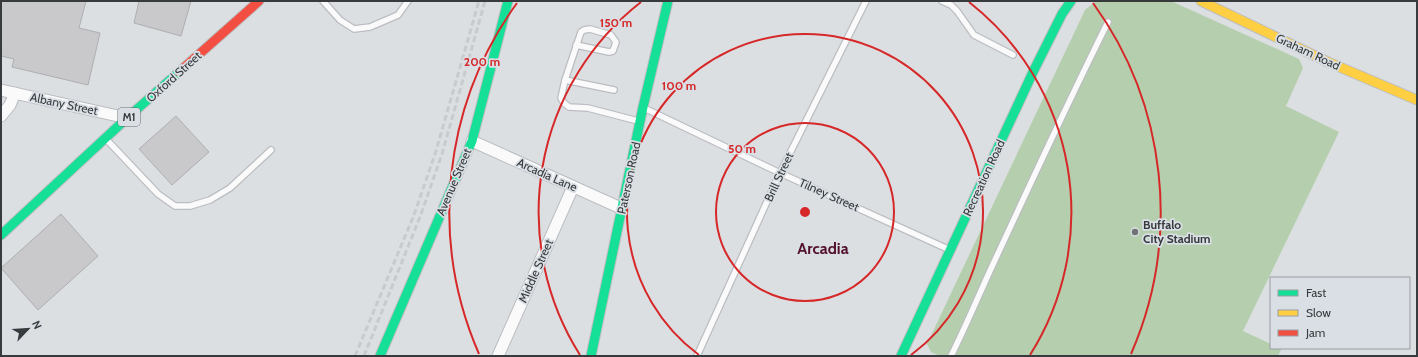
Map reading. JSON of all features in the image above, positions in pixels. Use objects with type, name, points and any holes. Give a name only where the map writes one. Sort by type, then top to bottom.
[{"type":"street","name":"Avenue Street","points":[[380,356],[472,141],[508,1]]},
{"type":"street","name":"Paterson Road","points":[[591,356],[623,209],[643,107],[668,1]]},
{"type":"street","name":"Recreation Road","points":[[901,356],[1034,70],[1062,14],[1071,1]]},
{"type":"street","name":"Graham Road","points":[[1201,1],[1328,62],[1417,100]]},
{"type":"street","name":"Oxford Street","points":[[1,235],[127,118],[256,2]]},
{"type":"street","name":"Albany Street","points":[[1,90],[127,118]]},
{"type":"street","points":[[1,116],[10,105],[15,93]]},
{"type":"street","name":"Arcadia Lane","points":[[472,141],[623,209]]},
{"type":"street","name":"Middle Street","points":[[498,356],[573,187]]},
{"type":"lane","points":[[324,1],[340,20],[354,30],[370,27],[398,15],[408,1]]},
{"type":"lane","name":"Brill Street","points":[[697,356],[780,173],[866,1]]},
{"type":"lane","points":[[942,1],[957,11],[974,35],[1013,55]]},
{"type":"lane","points":[[951,356],[968,322],[1034,176],[1108,22]]},
{"type":"lane","points":[[576,45],[611,52],[615,47],[616,42],[611,35],[590,29],[581,32],[576,45],[565,80],[561,98],[564,103],[569,107],[588,108],[640,122]]},
{"type":"lane","points":[[565,80],[614,90]]},
{"type":"lane","name":"Tilney Street","points":[[643,107],[780,173],[951,250]]},
{"type":"lane","points":[[106,138],[158,194],[175,206],[190,206],[210,200],[230,188],[271,150]]},
{"type":"green space","name":"Buffalo City Stadium","points":[[1096,1],[1171,1],[1299,59],[1303,68],[1286,106],[1339,132],[1243,331],[1270,344],[1270,349],[1282,349],[1278,356],[940,356],[931,352],[927,344],[1085,10]]},
{"type":"building","points":[[1,1],[86,1],[79,28],[100,33],[88,85],[12,67],[14,59],[1,56]]},
{"type":"building","points":[[139,1],[191,1],[181,36],[134,23]]},
{"type":"building","points":[[176,116],[209,152],[172,185],[139,149]]},
{"type":"building","points":[[61,214],[98,256],[38,310],[1,268]]},
{"type":"railway","points":[[355,356],[414,215],[436,151],[479,1]]},
{"type":"railway","points":[[364,356],[420,217],[442,154],[485,1]]},
{"type":"traffic: fast","points":[[380,356],[472,141],[508,1]]},
{"type":"traffic: fast","points":[[591,356],[643,107],[668,1]]},
{"type":"traffic: fast","points":[[901,356],[1034,70],[1062,14],[1071,1]]},
{"type":"traffic: fast","points":[[1,235],[179,72]]},
{"type":"traffic: slow","points":[[1201,1],[1328,62],[1417,100]]},
{"type":"traffic: jam","points":[[179,72],[259,1]]},
{"type":"place","name":"Buffalo City Stadium","points":[[1135,232]]},
{"type":"district","name":"Arcadia","points":[[823,248]]}]
